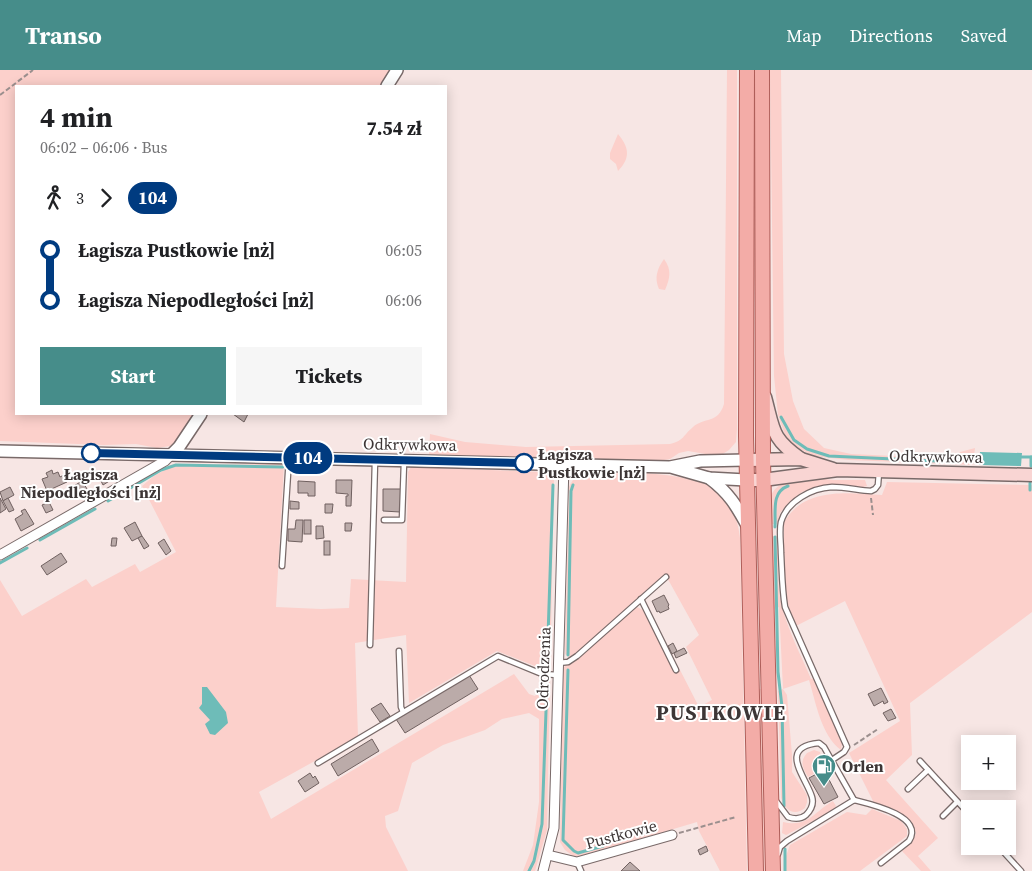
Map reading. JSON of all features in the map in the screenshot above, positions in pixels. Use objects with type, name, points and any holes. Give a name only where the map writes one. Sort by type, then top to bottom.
[{"type":"main road","points":[[748,70],[745,304],[746,480],[756,871]]},
{"type":"main road","points":[[762,70],[763,480],[773,870]]},
{"type":"main road","name":"Odkrywkowa","points":[[763,389],[774,433],[786,449],[801,459],[838,470]]},
{"type":"main road","name":"Odkrywkowa","points":[[746,460],[801,459]]},
{"type":"main road","name":"Odkrywkowa","points":[[746,480],[763,480],[838,470],[1032,474]]},
{"type":"street","points":[[388,85],[397,70]]},
{"type":"street","points":[[0,555],[165,461],[179,447],[200,415]]},
{"type":"street","name":"Odkrywkowa","points":[[0,451],[670,466],[700,461],[746,460]]},
{"type":"street","name":"Odrodzenia","points":[[542,871],[554,828],[564,464]]},
{"type":"street","name":"Odkrywkowa","points":[[670,466],[709,478],[746,480]]},
{"type":"street","name":"Odkrywkowa","points":[[709,478],[722,488],[737,505],[748,527]]},
{"type":"street","name":"Pustkowie","points":[[548,855],[577,862],[672,835]]},
{"type":"lane","points":[[282,566],[289,457]]},
{"type":"lane","points":[[370,645],[375,459]]},
{"type":"lane","points":[[384,520],[402,520],[404,460]]},
{"type":"lane","points":[[832,760],[844,752],[847,747],[785,606],[780,524],[785,511],[794,502],[807,494],[833,487],[871,491],[875,489],[878,484],[879,471]]},
{"type":"lane","points":[[558,663],[568,662],[577,656],[666,577]]},
{"type":"lane","points":[[641,600],[676,670]]},
{"type":"lane","points":[[400,652],[401,707],[403,712]]},
{"type":"lane","points":[[318,764],[498,656],[542,674],[558,676]]},
{"type":"lane","points":[[771,791],[781,810],[788,817],[795,819],[809,813],[813,806],[813,798],[797,766],[796,758],[801,750],[812,744],[819,743],[824,747],[832,760],[854,800],[897,814],[905,819],[912,831],[912,837],[909,842],[881,864]]},
{"type":"lane","points":[[920,761],[961,806]]},
{"type":"lane","points":[[908,789],[928,770]]},
{"type":"lane","points":[[773,870],[780,847],[854,800]]},
{"type":"lane","points":[[943,816],[957,802]]},
{"type":"lane","points":[[1006,855],[1021,871]]},
{"type":"lane","points":[[577,862],[581,871]]},
{"type":"path","points":[[0,95],[33,70]]},
{"type":"path","points":[[871,491],[873,515]]},
{"type":"path","points":[[847,747],[854,745],[878,729]]},
{"type":"path","points":[[672,835],[736,817]]},
{"type":"shaded area","points":[[0,70],[394,70],[385,85],[15,85],[15,415],[193,415],[176,442],[170,446],[157,448],[136,444],[104,445],[0,441]]},
{"type":"shaded area","points":[[727,70],[737,70],[736,442],[729,450],[717,456],[688,451],[679,453],[670,459],[658,461],[429,455],[430,434],[465,442],[526,447],[670,444],[681,439],[697,424],[718,415],[724,404]]},
{"type":"shaded area","points":[[753,70],[755,70],[757,301],[755,302],[752,232]]},
{"type":"shaded area","points":[[770,70],[781,70],[784,354],[793,401],[804,429],[824,448],[851,454],[938,458],[975,448],[973,465],[849,460],[813,456],[796,447],[785,435],[778,415],[774,376]]},
{"type":"shaded area","points":[[618,134],[626,148],[627,157],[618,171],[616,164],[610,159],[610,153]]},
{"type":"shaded area","points":[[664,259],[669,274],[665,290],[659,289],[657,285],[658,270]]},
{"type":"shaded area","points":[[284,464],[276,607],[321,609],[349,608],[351,579],[406,582],[408,472],[411,467],[543,472],[551,475],[554,479],[547,830],[535,871],[523,871],[533,845],[539,802],[539,719],[529,713],[502,719],[485,730],[443,745],[412,763],[398,811],[385,816],[386,827],[408,871],[0,871],[0,580],[22,616],[86,579],[92,587],[135,564],[140,572],[176,552],[142,486],[154,476],[174,465]],"holes":[[[406,635],[409,703],[497,651],[545,670],[543,680],[545,685],[535,696],[529,694],[514,674],[271,819],[259,792],[358,737],[355,643]]]},
{"type":"shaded area","points":[[596,471],[663,475],[699,482],[713,487],[723,495],[735,515],[740,538],[747,871],[720,871],[699,831],[697,822],[576,858],[565,850],[560,842],[563,668],[637,607],[643,610],[674,672],[680,670],[699,707],[712,700],[686,647],[699,635],[665,574],[574,655],[569,657],[565,654],[569,487],[574,479],[580,475]]},
{"type":"shaded area","points":[[825,479],[865,480],[867,486],[860,488],[847,486],[815,488],[802,492],[780,513],[778,524],[770,524],[770,500],[773,492],[778,487],[792,481]]},
{"type":"shaded area","points":[[887,482],[1032,485],[1032,612],[910,703],[912,755],[886,780],[938,838],[918,856],[931,871],[921,871],[902,851],[912,842],[916,833],[913,826],[900,813],[874,803],[849,753],[900,721],[845,601],[796,626],[787,601],[785,588],[784,522],[793,511],[803,503],[828,495],[855,493],[882,495]]},
{"type":"shaded area","points":[[772,536],[778,536],[780,598],[791,634],[811,679],[814,678],[842,744],[841,750],[834,744],[824,727],[809,680],[783,689],[779,607],[774,609]]},
{"type":"shaded area","points":[[758,689],[761,689],[767,871],[761,871]]},
{"type":"shaded area","points":[[783,689],[787,695],[792,772],[807,795],[805,808],[797,812],[787,809],[781,798],[778,691]]},
{"type":"shaded area","points":[[814,750],[820,752],[822,764],[825,768],[808,777],[802,762],[807,753]]},
{"type":"shaded area","points":[[833,801],[836,806],[834,810],[786,835],[782,833],[783,822],[799,823],[805,821]]},
{"type":"shaded area","points":[[872,809],[901,821],[907,829],[907,836],[860,871],[786,871],[786,856],[790,845],[847,812],[866,815]]},
{"type":"water","points":[[980,452],[1022,453],[1021,466],[979,465]]},
{"type":"water","points":[[202,687],[207,687],[226,712],[228,723],[215,735],[210,734],[205,724],[210,720],[199,708],[202,704]]},
{"type":"building","points":[[234,415],[248,415],[244,422]]},
{"type":"building","points":[[52,470],[53,474],[58,472],[60,477],[64,475],[67,482],[47,491],[42,479],[48,477],[46,473]]},
{"type":"building","points":[[108,474],[111,480],[103,485],[100,479]]},
{"type":"building","points":[[336,480],[352,480],[351,506],[346,506],[346,496],[348,494],[336,493]]},
{"type":"building","points":[[82,481],[89,492],[77,499],[69,489]]},
{"type":"building","points":[[298,481],[315,482],[315,496],[308,496],[308,493],[298,493]]},
{"type":"building","points":[[10,487],[14,495],[3,501],[0,492]]},
{"type":"building","points":[[383,489],[401,489],[400,512],[383,511]]},
{"type":"building","points":[[0,498],[6,509],[0,513]]},
{"type":"building","points":[[8,498],[14,510],[9,512],[3,501]]},
{"type":"building","points":[[290,501],[299,502],[299,509],[290,509]]},
{"type":"building","points":[[49,502],[53,510],[46,513],[42,505]]},
{"type":"building","points":[[325,504],[333,504],[332,513],[325,513]]},
{"type":"building","points":[[25,509],[34,524],[21,531],[15,519],[23,514],[21,511]]},
{"type":"building","points":[[296,520],[303,520],[302,542],[288,541],[288,529],[295,529]]},
{"type":"building","points":[[304,520],[311,520],[311,534],[304,534]]},
{"type":"building","points":[[135,522],[142,536],[132,541],[124,528]]},
{"type":"building","points":[[345,523],[352,523],[351,531],[345,531]]},
{"type":"building","points":[[316,526],[323,526],[324,538],[316,539]]},
{"type":"building","points":[[142,536],[149,546],[144,549],[138,538]]},
{"type":"building","points":[[112,538],[117,538],[116,546],[111,546]]},
{"type":"building","points":[[164,539],[171,551],[166,555],[158,543]]},
{"type":"building","points":[[324,541],[330,541],[330,555],[324,555]]},
{"type":"building","points":[[61,553],[67,562],[47,575],[41,566]]},
{"type":"building","points":[[664,595],[669,609],[660,613],[659,611],[657,612],[652,601]]},
{"type":"building","points":[[673,643],[677,651],[672,654],[668,646]]},
{"type":"building","points":[[684,648],[687,653],[676,658],[674,653]]},
{"type":"building","points":[[469,675],[478,689],[405,733],[396,719]]},
{"type":"building","points":[[881,688],[888,702],[884,704],[883,701],[874,706],[868,694]]},
{"type":"building","points":[[381,703],[390,716],[380,722],[371,709]]},
{"type":"building","points":[[891,709],[896,718],[888,721],[883,713]]},
{"type":"building","points":[[372,739],[379,751],[338,776],[331,764]]},
{"type":"building","name":"Orlen","points":[[824,770],[838,797],[824,804],[809,778]]},
{"type":"building","points":[[310,773],[313,778],[315,776],[319,783],[305,792],[298,781]]},
{"type":"building","points":[[706,846],[708,851],[700,855],[698,850]]},
{"type":"building","points":[[630,862],[640,871],[621,871]]},
{"type":"waterway","points":[[781,417],[794,440],[807,449],[829,456],[936,461],[966,456],[980,456]]},
{"type":"waterway","points":[[1022,457],[1032,457]]},
{"type":"waterway","points":[[1031,457],[1031,466]]},
{"type":"waterway","points":[[108,501],[161,470],[176,465],[283,467]]},
{"type":"waterway","points":[[1030,483],[1030,490]]},
{"type":"waterway","points":[[547,667],[553,485]]},
{"type":"waterway","points":[[568,655],[571,491],[573,485]]},
{"type":"waterway","points":[[775,527],[775,503],[779,493],[788,486]]},
{"type":"waterway","points":[[40,540],[95,509]]},
{"type":"waterway","points":[[775,537],[778,672],[782,707],[784,806]]},
{"type":"waterway","points":[[0,563],[27,548]]},
{"type":"waterway","points":[[568,670],[563,840],[578,853],[603,846]]},
{"type":"waterway","points":[[529,871],[534,861],[542,824],[547,683]]},
{"type":"waterway","points":[[785,849],[785,871]]},
{"type":"bus line","name":"104","points":[[91,453],[524,463]]},
{"type":"place","name":"Łagisza Niepodległości [nż]","points":[[91,453]]},
{"type":"place","name":"Łagisza Pustkowie [nż]","points":[[524,463]]},
{"type":"place","name":"Orlen","points":[[824,787]]},
{"type":"district","name":"PUSTKOWIE","points":[[721,712]]}]
